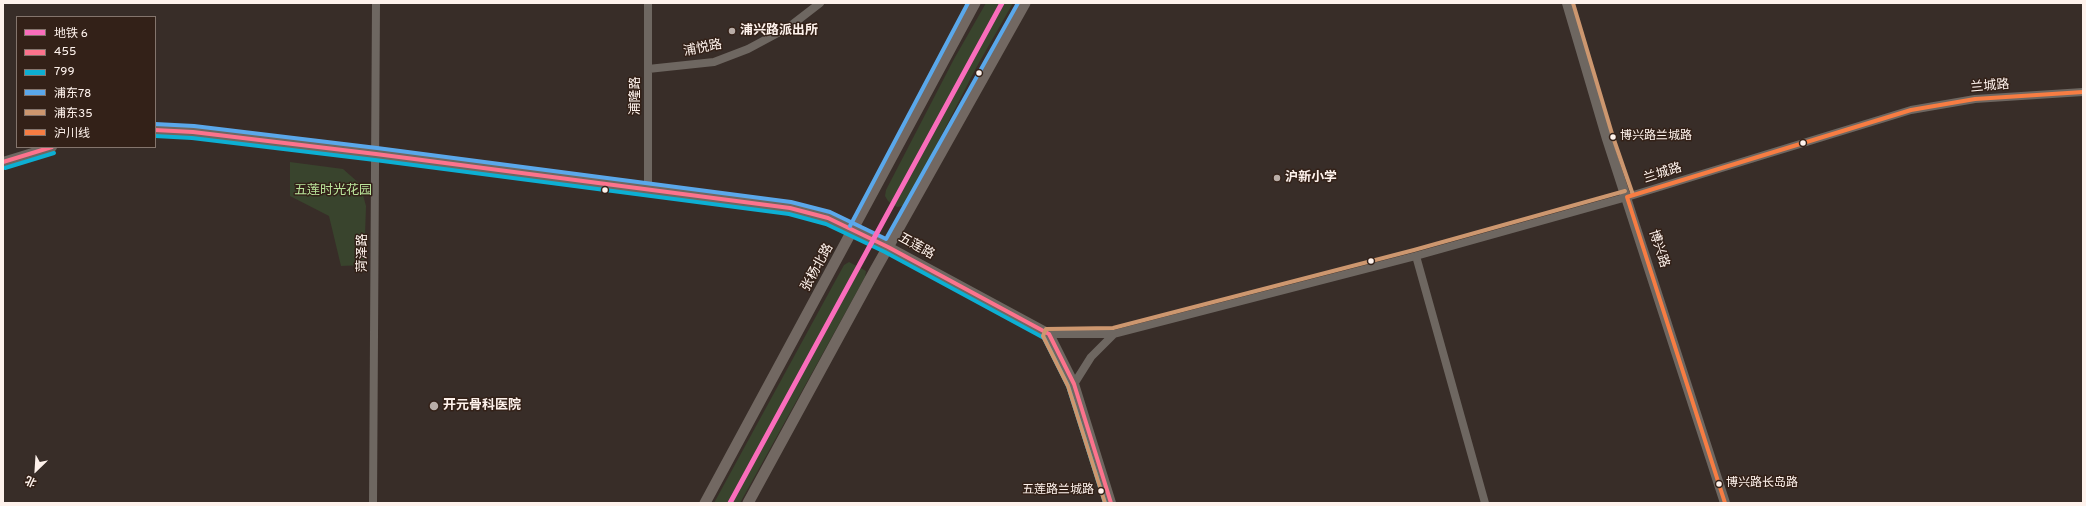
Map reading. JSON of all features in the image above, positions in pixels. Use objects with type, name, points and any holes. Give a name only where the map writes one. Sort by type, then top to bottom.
[{"type":"main road","name":"张杨北路","points":[[705,503],[854,230],[975,3]]},
{"type":"main road","points":[[748,503],[888,247],[1025,3]]},
{"type":"street","name":"菏泽路","points":[[373,503],[376,3]]},
{"type":"street","name":"浦隆路","points":[[648,3],[648,189]]},
{"type":"street","name":"浦悦路","points":[[648,69],[714,62],[748,50],[789,27],[820,3]]},
{"type":"street","name":"博兴路","points":[[1567,3],[1607,139],[1726,503]]},
{"type":"street","name":"兰城路","points":[[1049,334],[1114,334],[1416,256],[1627,197],[1911,110],[1975,99],[2083,92]]},
{"type":"street","name":"五莲路","points":[[156,130],[193,132],[376,154],[790,208],[828,218],[854,230],[1049,334]]},
{"type":"street","points":[[3,162],[49,148]]},
{"type":"street","points":[[1416,256],[1485,503]]},
{"type":"street","points":[[1049,334],[1074,384],[1111,503]]},
{"type":"street","points":[[1074,384],[1091,357],[1114,334]]},
{"type":"green space","points":[[986,3],[1013,3],[976,68],[908,200],[903,206],[897,207],[888,201],[885,196],[886,190],[954,59]]},
{"type":"green space","name":"五莲时光花园","points":[[290,162],[343,169],[360,184],[366,206],[364,265],[341,266],[329,216],[290,196]]},
{"type":"green space","points":[[849,262],[866,271],[865,277],[740,503],[714,503],[844,265]]},
{"type":"metro line","name":"6","points":[[730,503],[1002,3]]},
{"type":"transit line","name":"浦东78","points":[[850,226],[968,3]]},
{"type":"transit line","name":"浦东78","points":[[156,124],[194,126],[377,148],[791,202],[830,212],[886,239],[1018,3]]},
{"type":"transit line","name":"浦东35","points":[[1573,3],[1613,137],[1633,195]]},
{"type":"transit line","name":"沪川线","points":[[1627,197],[1911,110],[1975,99],[2083,92]]},
{"type":"transit line","name":"455","points":[[156,130],[193,132],[376,154],[790,208],[828,218],[888,247],[1049,334],[1074,384],[1111,503]]},
{"type":"transit line","name":"799","points":[[156,136],[192,138],[375,160],[789,214],[826,224],[885,252],[1044,338],[1068,386],[1105,503]]},
{"type":"transit line","name":"455","points":[[3,162],[49,148]]},
{"type":"transit line","name":"799","points":[[5,168],[54,153]]},
{"type":"transit line","name":"浦东35","points":[[1105,503],[1068,386],[1043,336],[1046,329],[1113,328],[1414,250],[1625,191]]},
{"type":"transit line","name":"沪川线","points":[[1627,197],[1725,503]]},
{"type":"place","name":"浦兴路派出所","points":[[732,31]]},
{"type":"place","name":"博兴路兰城路","points":[[1613,137]]},
{"type":"place","name":"沪新小学","points":[[1277,178]]},
{"type":"place","name":"开元骨科医院","points":[[434,406]]},
{"type":"place","name":"博兴路长岛路","points":[[1719,484]]},
{"type":"place","name":"五莲路兰城路","points":[[1101,491]]}]
